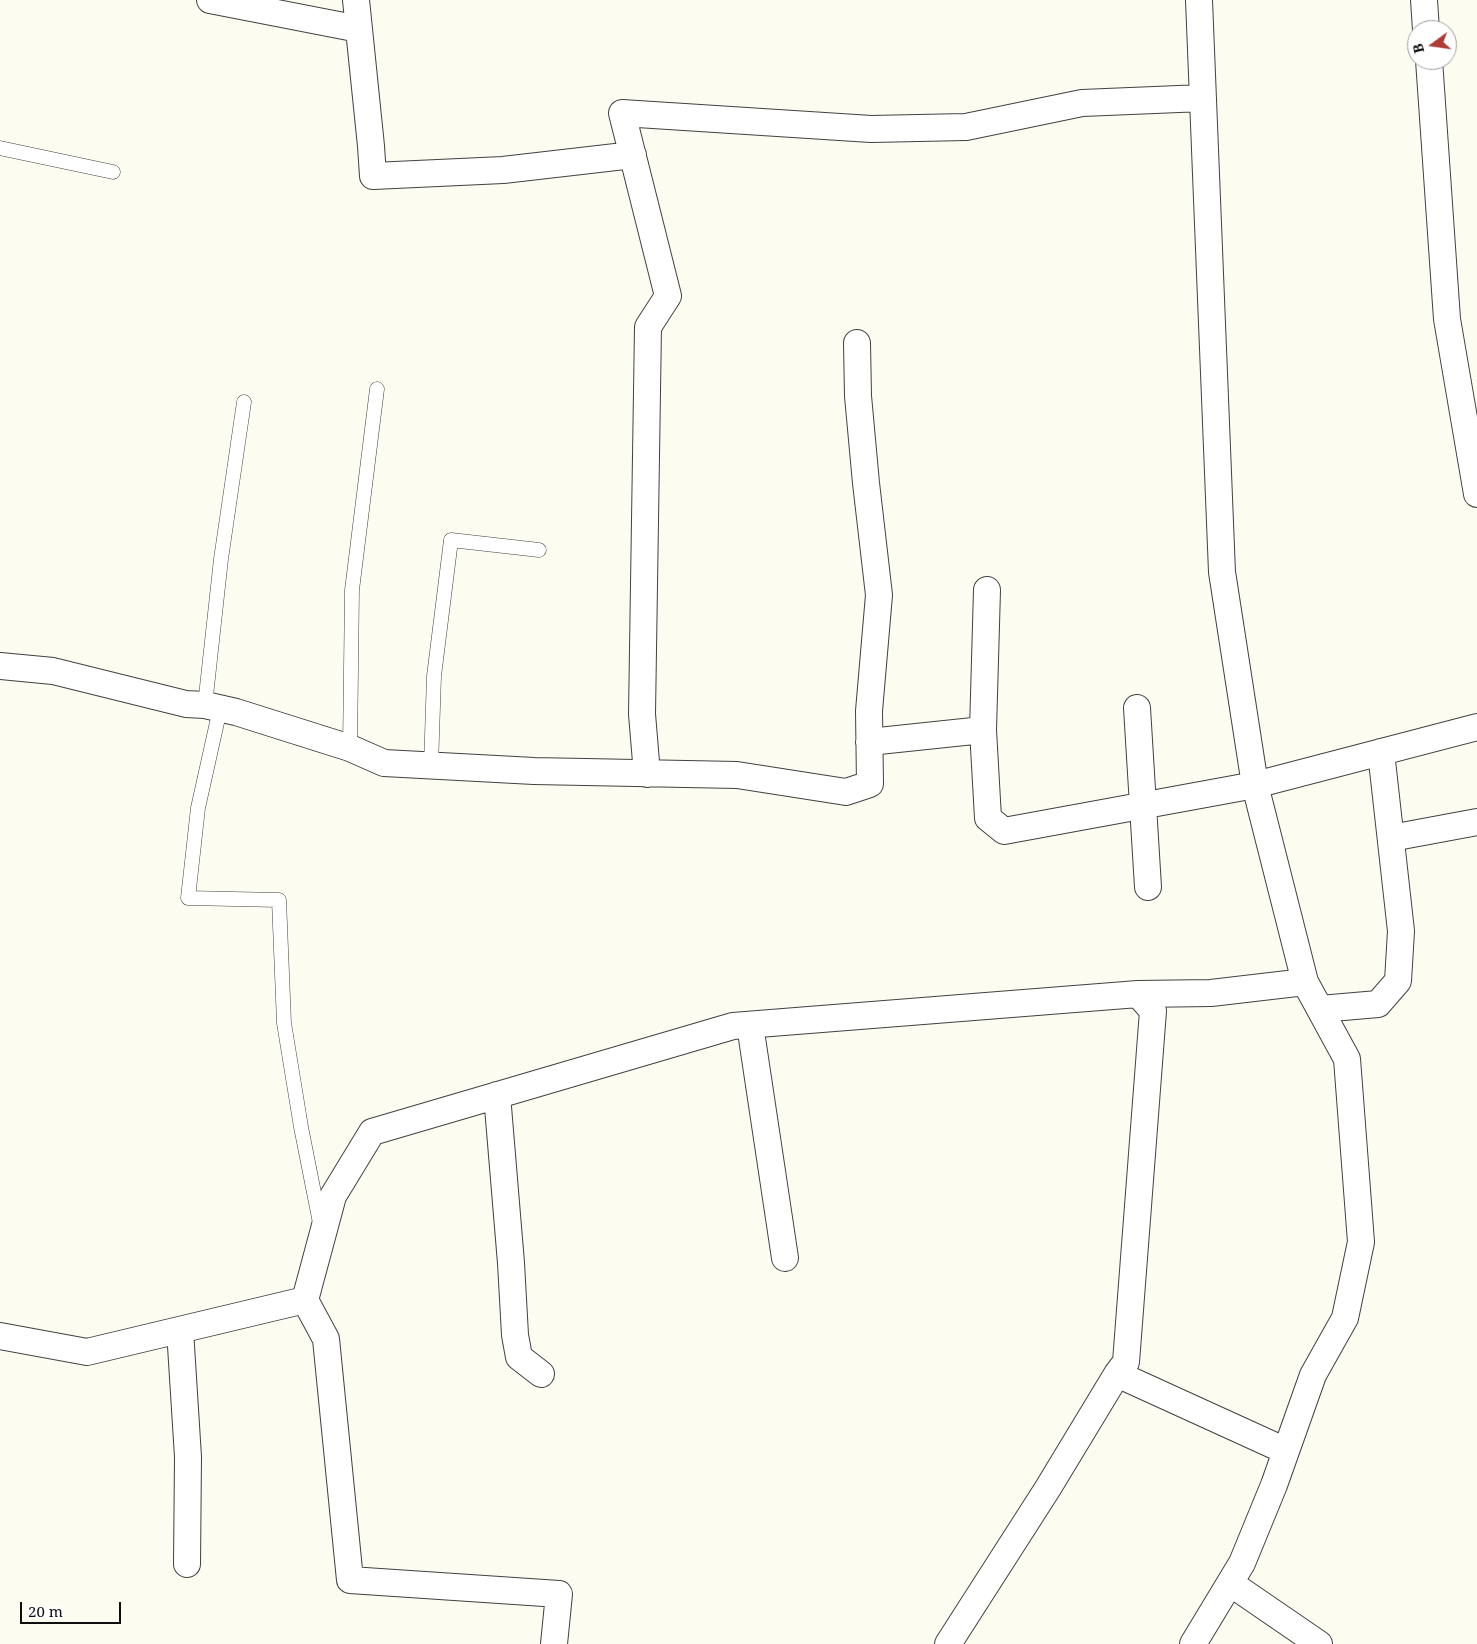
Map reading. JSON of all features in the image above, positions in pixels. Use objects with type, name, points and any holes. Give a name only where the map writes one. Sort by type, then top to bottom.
[{"type":"street","points":[[210,0],[359,30]]},
{"type":"street","points":[[356,0],[372,146],[373,176],[503,170],[633,155]]},
{"type":"street","points":[[1193,1644],[1242,1563],[1313,1376],[1345,1318],[1361,1242],[1347,1059],[1305,982],[1255,785],[1222,572],[1199,0]]},
{"type":"street","points":[[1424,0],[1425,20]]},
{"type":"street","points":[[1430,70],[1447,319],[1477,494]]},
{"type":"street","points":[[647,774],[642,714],[648,327],[668,296],[622,114],[871,129],[966,127],[1082,103],[1203,98]]},
{"type":"street","points":[[0,666],[53,671],[186,704],[212,707],[350,748],[384,763],[534,771],[737,775],[846,792],[870,784],[868,711],[879,595],[858,396],[857,343]]},
{"type":"street","points":[[987,590],[983,730],[988,818],[1004,831],[1255,785],[1477,727]]},
{"type":"street","points":[[1137,708],[1148,886]]},
{"type":"street","points":[[869,742],[983,730]]},
{"type":"street","points":[[1320,1009],[1378,1004],[1398,981],[1402,931],[1381,752]]},
{"type":"street","points":[[1391,838],[1477,822]]},
{"type":"street","points":[[554,1644],[558,1594],[350,1580],[326,1339],[305,1300],[333,1196],[372,1132],[733,1026],[1138,994],[1211,993],[1305,982]]},
{"type":"street","points":[[948,1644],[1048,1488],[1116,1374],[1126,1362],[1152,1011],[1138,994]]},
{"type":"street","points":[[750,1025],[785,1258]]},
{"type":"street","points":[[497,1095],[515,1335],[519,1357],[541,1374]]},
{"type":"street","points":[[0,1336],[86,1352],[305,1300]]},
{"type":"street","points":[[180,1330],[188,1457],[187,1564]]},
{"type":"street","points":[[1116,1374],[1286,1451]]},
{"type":"street","points":[[1230,1583],[1319,1644]]},
{"type":"lane","points":[[0,148],[113,172]]},
{"type":"lane","points":[[350,748],[352,590],[377,389]]},
{"type":"lane","points":[[244,402],[221,559],[212,707],[188,898],[279,900],[284,1023],[301,1128],[322,1234]]},
{"type":"lane","points":[[431,766],[434,676],[451,540],[539,550]]}]
